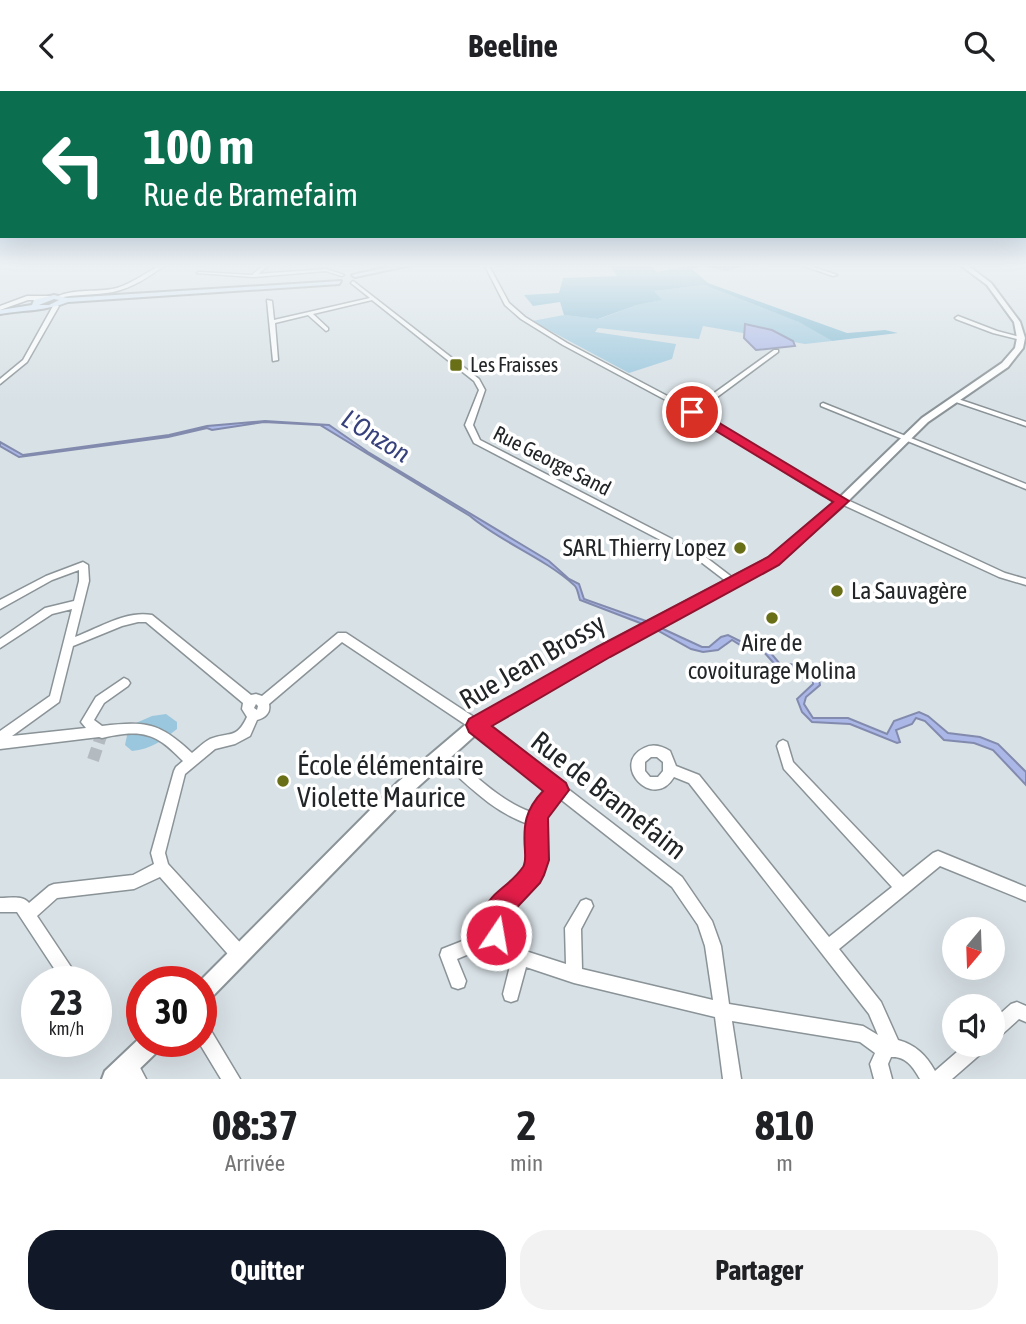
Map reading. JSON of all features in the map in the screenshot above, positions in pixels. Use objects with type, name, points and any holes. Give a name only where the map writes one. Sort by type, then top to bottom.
[{"type":"street","points":[[0,382],[25,361],[50,310]]},
{"type":"street","points":[[270,310],[275,360]]},
{"type":"street","points":[[272,322],[322,310]]},
{"type":"street","name":"Rue George Sand","points":[[389,310],[481,385],[482,390],[469,425],[477,442],[700,557],[734,583]]},
{"type":"street","points":[[515,310],[565,344],[692,412],[842,501],[1002,575],[1026,582]]},
{"type":"street","points":[[309,313],[326,329]]},
{"type":"street","points":[[958,318],[995,332],[1021,338],[1022,322]]},
{"type":"street","name":"Rue Jean Brossy","points":[[217,978],[404,788],[476,725],[603,652],[773,561],[842,501],[925,420],[1005,365],[1019,348],[1021,338]]},
{"type":"street","points":[[692,412],[776,351]]},
{"type":"street","points":[[0,372],[14,371]]},
{"type":"street","points":[[956,400],[1026,424]]},
{"type":"street","points":[[823,405],[1026,487]]},
{"type":"street","points":[[0,605],[50,578],[83,565],[84,580],[55,699],[0,738]]},
{"type":"street","points":[[0,643],[49,611],[78,604]]},
{"type":"street","points":[[69,643],[86,639],[138,617],[148,618],[252,708],[246,732],[235,739],[212,744],[180,771],[158,853],[162,868],[241,956]]},
{"type":"street","name":"Rue de Bramefaim","points":[[252,708],[265,708],[264,701],[342,636],[476,725],[660,866],[692,900],[704,921],[713,946],[732,1079]]},
{"type":"street","points":[[102,733],[88,722],[100,700],[124,683]]},
{"type":"street","points":[[0,743],[152,729],[170,740],[191,761]]},
{"type":"street","points":[[783,746],[788,765],[902,887]]},
{"type":"street","points":[[458,770],[497,802],[520,816],[536,820]]},
{"type":"street","points":[[671,770],[694,779],[875,1008],[889,1049]]},
{"type":"street","points":[[558,790],[538,812],[537,860],[532,875],[504,900],[495,914],[496,935],[511,954],[574,975],[724,1011],[863,1034],[889,1049],[908,1051],[923,1065],[930,1079]]},
{"type":"street","points":[[827,949],[938,858],[1026,894]]},
{"type":"street","points":[[28,914],[54,891],[134,881],[162,868]]},
{"type":"street","points":[[0,905],[22,905],[62,966]]},
{"type":"street","points":[[574,975],[573,928],[586,906]]},
{"type":"street","points":[[458,981],[448,955],[496,935]]},
{"type":"street","points":[[511,994],[520,957]]},
{"type":"street","points":[[1005,1021],[1017,1010],[1026,1014]]},
{"type":"street","points":[[883,1079],[879,1063],[889,1049]]},
{"type":"street","points":[[217,1056],[231,1079]]},
{"type":"street","points":[[126,1074],[139,1057]]},
{"type":"street","points":[[939,1079],[964,1057]]},
{"type":"shaded area","points":[[562,310],[623,310],[598,319],[564,315]]},
{"type":"shaded area","points":[[623,310],[769,310],[800,322],[832,341],[805,344],[703,326],[699,339],[598,328],[595,332],[676,344],[672,359],[629,373],[532,321],[564,315],[599,319]]},
{"type":"shaded area","points":[[768,310],[783,310],[847,333],[885,330],[898,333],[832,341],[799,322]]},
{"type":"shaded area","points":[[745,324],[772,330],[793,341],[795,346],[756,350],[744,338]]},
{"type":"shaded area","points":[[265,421],[329,425],[368,452],[549,561],[569,579],[579,584],[584,599],[652,623],[648,626],[580,600],[575,586],[549,566],[320,425],[264,422],[212,430],[207,428],[168,437],[19,457],[0,446],[0,442],[23,455],[169,435],[207,426]]},
{"type":"shaded area","points":[[661,628],[702,647],[709,647],[728,635],[750,646],[764,645],[780,664],[812,665],[818,674],[820,685],[806,697],[804,704],[813,718],[848,718],[887,734],[894,721],[919,712],[948,733],[980,737],[998,744],[1026,772],[1026,785],[993,750],[974,743],[944,740],[925,721],[916,718],[912,724],[896,730],[900,742],[897,743],[850,724],[812,722],[802,712],[797,699],[813,684],[813,675],[808,669],[779,669],[763,651],[748,650],[732,640],[718,650],[703,652],[691,649],[657,630]]},
{"type":"shaded area","points":[[166,714],[177,722],[177,729],[172,733],[156,744],[139,750],[132,751],[125,745],[129,726],[152,716]]},
{"type":"tunnel","points":[[93,760],[102,733]]},
{"type":"place","name":"Les Fraisses","points":[[456,365]]},
{"type":"place","name":"SARL Thierry Lopez","points":[[740,548]]},
{"type":"place","name":"La Sauvagère","points":[[837,591]]},
{"type":"place","name":"Aire de covoiturage Molina","points":[[772,618]]},
{"type":"place","name":"École élémentaire Violette Maurice","points":[[283,781]]},
{"type":"route","points":[[496,935],[495,914],[504,900],[532,875],[537,860],[535,825],[538,812],[558,790],[476,725],[603,652],[773,561],[842,501],[692,412]]},
{"type":"water label","name":"L'Onzon","points":[[376,436]]}]
